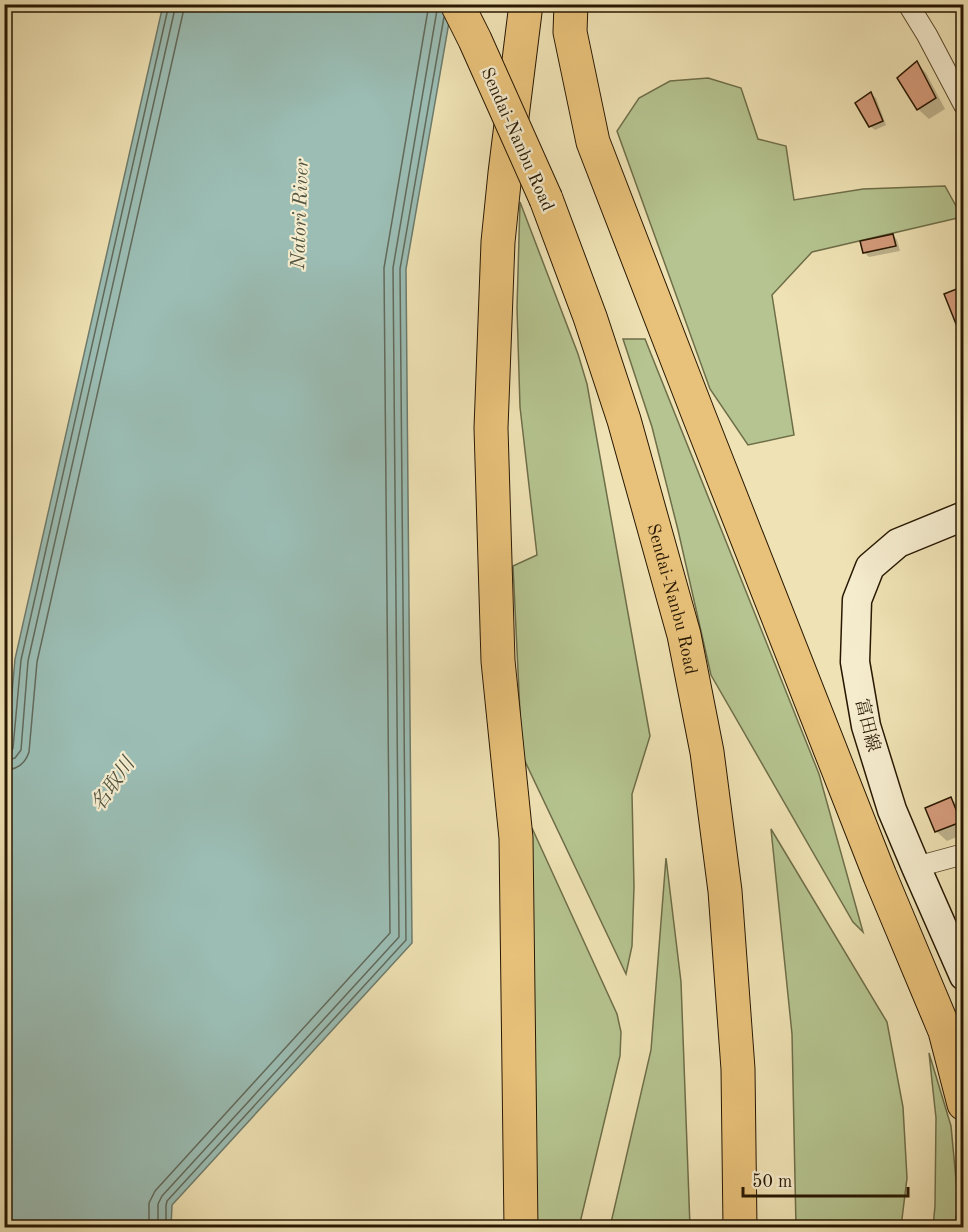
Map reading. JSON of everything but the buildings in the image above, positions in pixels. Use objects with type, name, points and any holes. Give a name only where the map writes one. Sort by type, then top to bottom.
[{"type":"highway","name":"Sendai-Nanbu Road","points":[[457,4],[546,199],[590,317],[624,420],[684,635],[707,752],[725,891],[738,1069],[740,1227]]},
{"type":"highway","points":[[521,1227],[516,838],[498,661],[490,429],[498,242],[526,4]]},
{"type":"highway","points":[[571,4],[570,32],[593,141],[707,438],[880,876],[945,1031],[963,1104]]},
{"type":"street","points":[[908,4],[927,35],[963,105]]},
{"type":"street","name":"富田線","points":[[963,516],[898,543],[870,567],[856,600],[855,662],[866,726],[892,810],[963,976]]},
{"type":"street","points":[[915,867],[963,854]]},
{"type":"green space","points":[[708,78],[741,88],[758,139],[786,146],[794,200],[863,189],[945,186],[962,217],[812,252],[772,295],[794,435],[748,445],[710,389],[617,131],[639,98],[670,81]]},
{"type":"green space","points":[[520,202],[578,354],[587,384],[650,736],[632,794],[634,887],[632,946],[626,974],[522,755],[513,566],[537,555],[520,407],[517,308]]},
{"type":"green space","points":[[623,339],[645,339],[819,774],[863,932],[853,922],[711,675],[652,427]]},
{"type":"green space","points":[[532,828],[617,1014],[621,1032],[620,1056],[579,1227],[533,1227]]},
{"type":"green space","points":[[771,829],[887,1022],[903,1107],[907,1178],[901,1227],[796,1227],[792,1034]]},
{"type":"green space","points":[[666,858],[681,982],[690,1227],[610,1227],[651,1050]]},
{"type":"green space","points":[[929,1053],[951,1126],[958,1201],[955,1227],[933,1227],[936,1118]]},
{"type":"water","points":[[163,5],[452,5],[406,269],[412,943],[172,1205],[171,1227],[5,1228],[4,782],[15,659]]},
{"type":"water label","name":"Natori River","points":[[299,214]]},
{"type":"water label","name":"名取川","points":[[112,784]]}]
